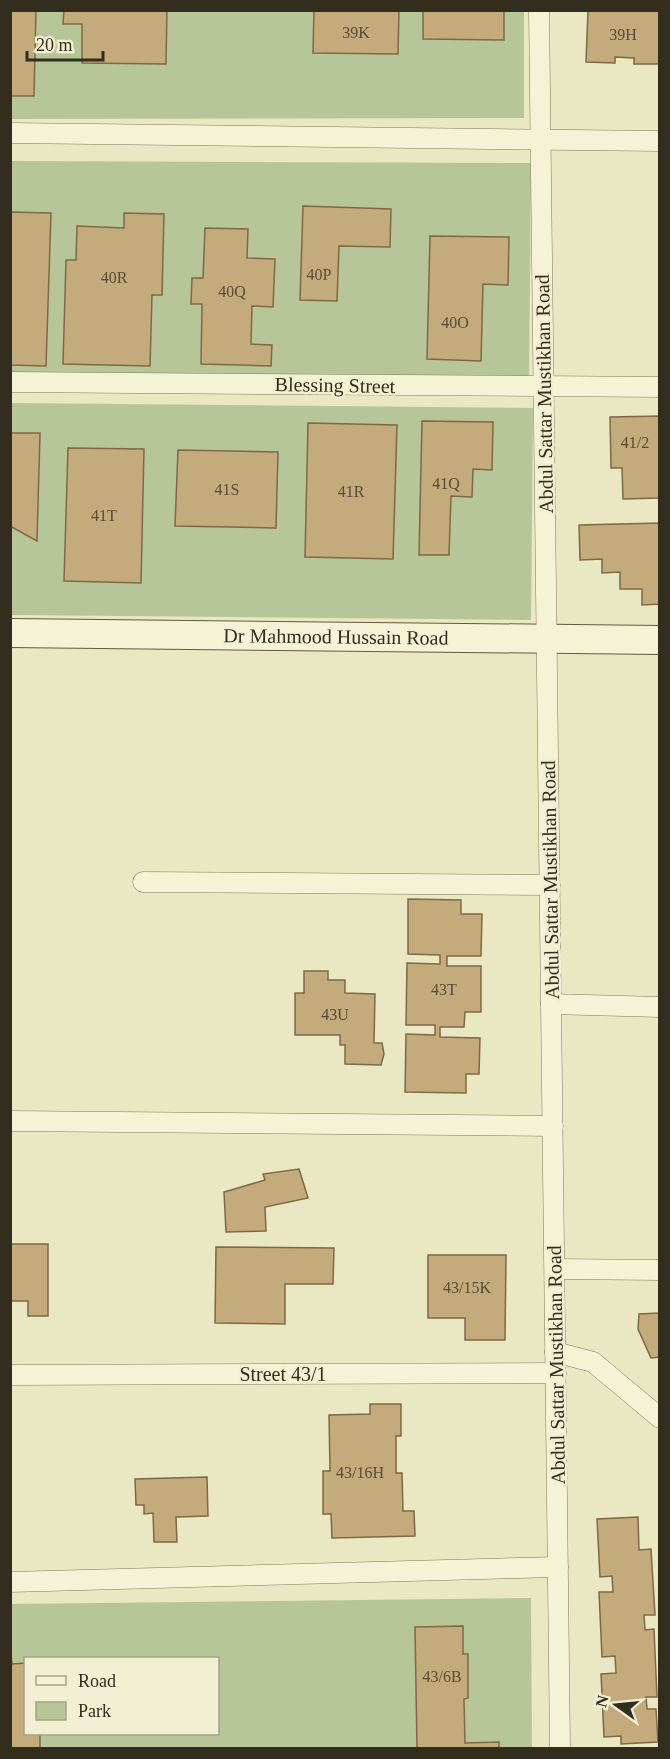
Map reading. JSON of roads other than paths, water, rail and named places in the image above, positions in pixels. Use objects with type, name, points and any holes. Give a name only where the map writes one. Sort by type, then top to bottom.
[{"type":"main road","name":"Dr Mahmood Hussain Road","points":[[10,633],[660,640]]},
{"type":"street","name":"Abdul Sattar Mustikhan Road","points":[[539,10],[560,1749]]},
{"type":"street","points":[[10,133],[660,141]]},
{"type":"street","name":"Blessing Street","points":[[10,382],[660,387]]},
{"type":"street","points":[[143,882],[550,885]]},
{"type":"street","points":[[551,1004],[660,1006]]},
{"type":"street","points":[[10,1121],[553,1126]]},
{"type":"street","points":[[555,1269],[660,1270]]},
{"type":"street","points":[[555,1352],[593,1362],[660,1418]]},
{"type":"street","name":"Street 43/1","points":[[10,1376],[556,1373]]},
{"type":"street","points":[[10,1582],[558,1567]]}]
